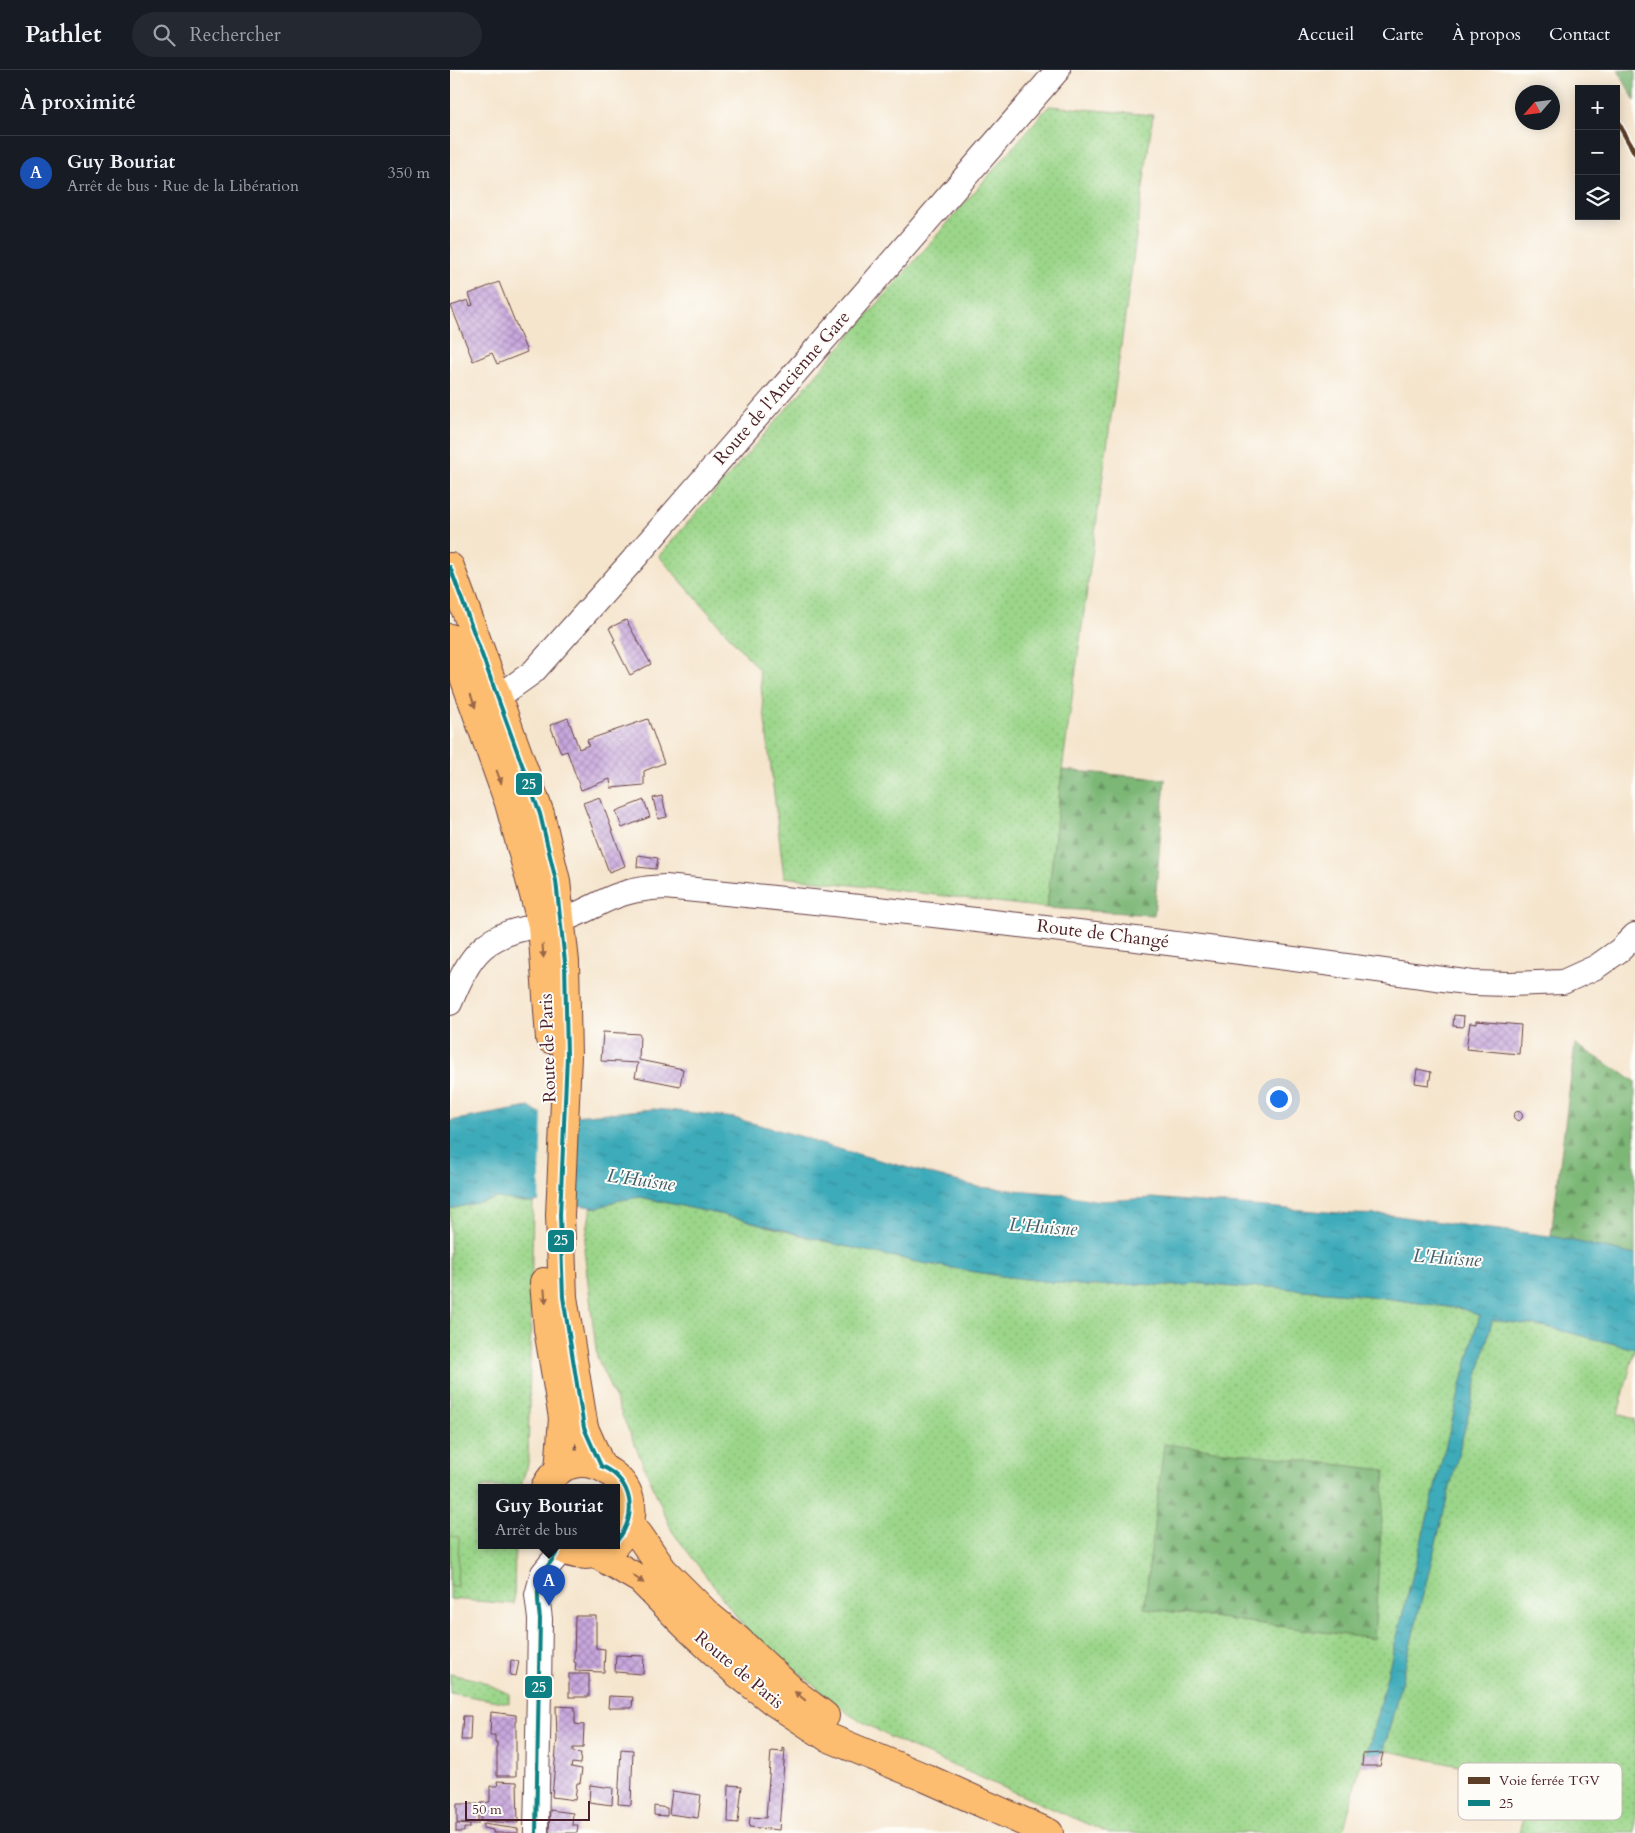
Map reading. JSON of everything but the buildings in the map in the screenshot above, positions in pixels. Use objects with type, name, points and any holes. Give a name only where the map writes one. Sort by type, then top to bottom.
[{"type":"main road","name":"Route de Paris","points":[[450,566],[540,814],[556,881],[551,922],[550,1035],[559,1098],[553,1214],[543,1271],[547,1320],[563,1418],[552,1479]]},
{"type":"main road","name":"Route de Paris","points":[[450,638],[551,922]]},
{"type":"main road","name":"Route de Paris","points":[[553,1214],[563,1297],[584,1428],[601,1466]]},
{"type":"main road","points":[[552,1479],[572,1465],[586,1463],[601,1466],[614,1473],[624,1485],[630,1499],[631,1514],[620,1531]]},
{"type":"main road","name":"Route de Paris","points":[[620,1540],[640,1536],[663,1570],[708,1615],[736,1638],[796,1694],[846,1732],[896,1765]]},
{"type":"main road","points":[[565,1549],[577,1554],[591,1549]]},
{"type":"main road","name":"Route de Paris","points":[[620,1549],[641,1580],[685,1625],[730,1667],[774,1702],[827,1737],[896,1765],[1049,1833]]},
{"type":"street","name":"Route de l'Ancienne Gare","points":[[498,697],[533,672],[640,553],[1058,70]]},
{"type":"street","name":"Route de Changé","points":[[450,1003],[461,977],[472,959],[482,947],[495,938],[586,911],[621,894],[646,888],[664,887],[1084,931],[1472,983],[1564,982],[1596,967],[1620,950],[1635,935]]},
{"type":"street","points":[[536,1833],[540,1690],[540,1619],[537,1595],[543,1573],[556,1557],[557,1549]]},
{"type":"green space","points":[[1618,70],[1635,70],[1635,101]]},
{"type":"green space","points":[[1049,106],[1153,115],[1062,770],[1047,908],[784,877],[759,670],[659,556]]},
{"type":"green space","points":[[1062,770],[1165,779],[1154,915],[1047,908]]},
{"type":"green space","points":[[1575,1044],[1635,1081],[1635,1255],[1551,1236]]},
{"type":"green space","points":[[640,1197],[742,1219],[810,1238],[922,1263],[1000,1276],[1088,1286],[1141,1284],[1168,1286],[1192,1283],[1245,1288],[1259,1286],[1370,1296],[1463,1309],[1481,1316],[1476,1327],[1367,1754],[1363,1754],[1343,1833],[1108,1833],[899,1742],[850,1715],[746,1629],[672,1531],[597,1357],[584,1249],[591,1207],[598,1208],[615,1201]]},
{"type":"green space","points":[[497,1198],[533,1203],[528,1464],[521,1484],[478,1484],[478,1549],[515,1549],[514,1604],[450,1599],[450,1209]]},
{"type":"green space","points":[[1492,1320],[1547,1327],[1635,1349],[1618,1414],[1635,1419],[1635,1833],[1519,1833],[1523,1820],[1622,1820],[1622,1763],[1458,1763],[1458,1766],[1384,1750]]},
{"type":"green space","points":[[1164,1444],[1385,1470],[1374,1639],[1144,1608]]},
{"type":"green space","points":[[450,1536],[459,1537],[457,1586],[450,1586]]},
{"type":"green space","points":[[450,1674],[479,1680],[509,1694],[509,1703],[450,1693]]},
{"type":"water","name":"L'Huisne","points":[[529,1107],[538,1113],[574,1116],[654,1109],[734,1118],[978,1187],[1061,1194],[1100,1201],[1152,1198],[1352,1214],[1391,1215],[1551,1236],[1635,1255],[1635,1349],[1547,1327],[1492,1320],[1384,1750],[1383,1753],[1367,1754],[1480,1316],[1463,1309],[1370,1296],[1259,1286],[1245,1288],[1192,1283],[1168,1286],[1141,1284],[1088,1286],[1000,1276],[922,1263],[839,1245],[742,1219],[640,1197],[615,1201],[598,1208],[573,1204],[536,1201],[533,1203],[497,1198],[450,1209],[450,1121]]},
{"type":"pier","points":[[542,1112],[575,1113],[572,1206],[539,1204]]},
{"type":"rail line","name":"TGV","points":[[1620,126],[1635,153]]},
{"type":"transit line","name":"25","points":[[450,567],[540,814],[556,881],[565,962],[567,1056],[560,1215],[563,1297],[584,1428],[601,1466]]},
{"type":"transit line","name":"25","points":[[601,1466],[620,1481],[626,1490],[629,1500],[628,1521],[620,1536]]},
{"type":"transit line","name":"25","points":[[536,1833],[540,1619],[538,1588],[541,1576],[555,1557],[558,1549]]},
{"type":"place","name":"Guy Bouriat","points":[[549,1606]]}]
